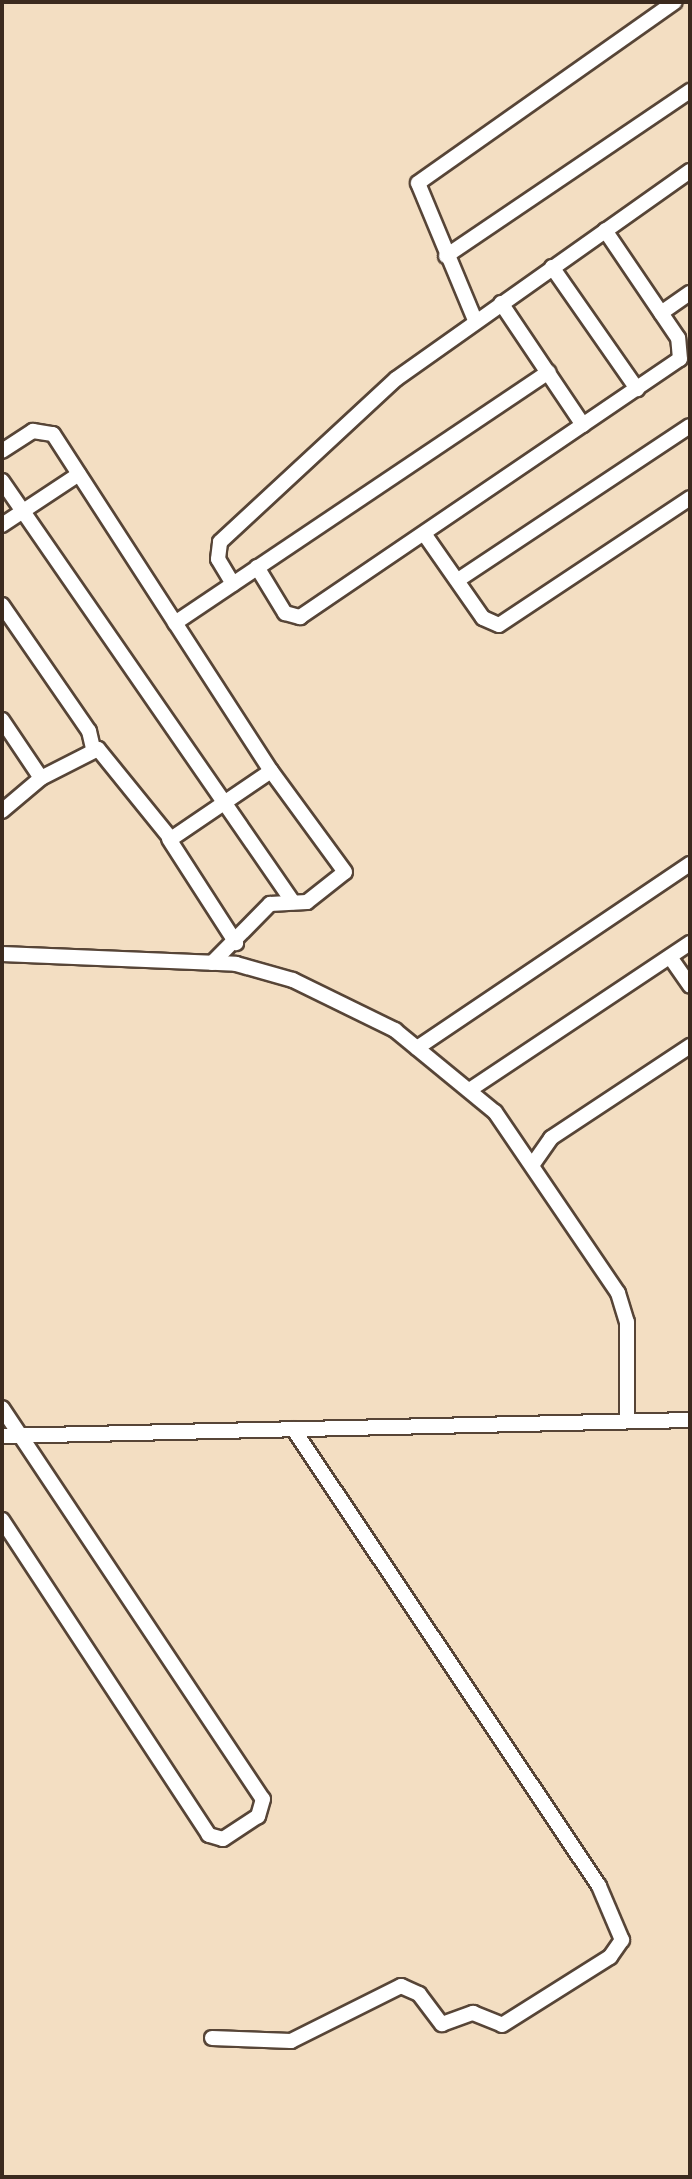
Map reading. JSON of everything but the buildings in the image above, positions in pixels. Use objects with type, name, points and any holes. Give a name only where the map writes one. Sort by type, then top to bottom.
[{"type":"street","points":[[475,320],[419,199],[422,178],[675,2]]},
{"type":"street","points":[[446,256],[690,91]]},
{"type":"street","points":[[233,584],[217,550],[232,528],[396,379],[475,320],[690,171]]},
{"type":"street","points":[[257,567],[295,618],[425,535],[637,389],[683,353],[661,313],[605,230]]},
{"type":"street","points":[[552,267],[637,389]]},
{"type":"street","points":[[661,313],[690,293]]},
{"type":"street","points":[[501,303],[583,425]]},
{"type":"street","points":[[175,623],[548,372]]},
{"type":"street","points":[[458,580],[690,426]]},
{"type":"street","points":[[2,451],[45,430],[79,474],[271,771],[345,872],[312,899],[270,904],[236,943],[212,963]]},
{"type":"street","points":[[2,525],[79,474]]},
{"type":"street","points":[[2,481],[224,807],[293,902]]},
{"type":"street","points":[[425,535],[486,622],[499,625],[690,498]]},
{"type":"street","points":[[2,605],[89,731],[93,749],[169,839],[236,943]]},
{"type":"street","points":[[2,720],[41,778]]},
{"type":"street","points":[[2,811],[41,778],[93,749]]},
{"type":"street","points":[[169,839],[224,807],[271,771]]},
{"type":"street","points":[[417,1048],[690,864]]},
{"type":"street","points":[[471,1089],[690,943]]},
{"type":"street","points":[[2,954],[212,963],[293,980],[417,1048],[471,1089],[533,1164],[625,1309],[627,1421]]},
{"type":"street","points":[[670,957],[690,986]]},
{"type":"street","points":[[533,1164],[551,1138],[690,1046]]},
{"type":"street","points":[[2,1408],[263,1799],[258,1816],[223,1839],[209,1835],[2,1520]]},
{"type":"street","points":[[2,1436],[690,1420]]},
{"type":"street","points":[[212,2038],[291,2041],[401,1986],[419,1994],[442,2024],[473,2013],[502,2025],[610,1957],[622,1940],[599,1886],[294,1430]]}]
